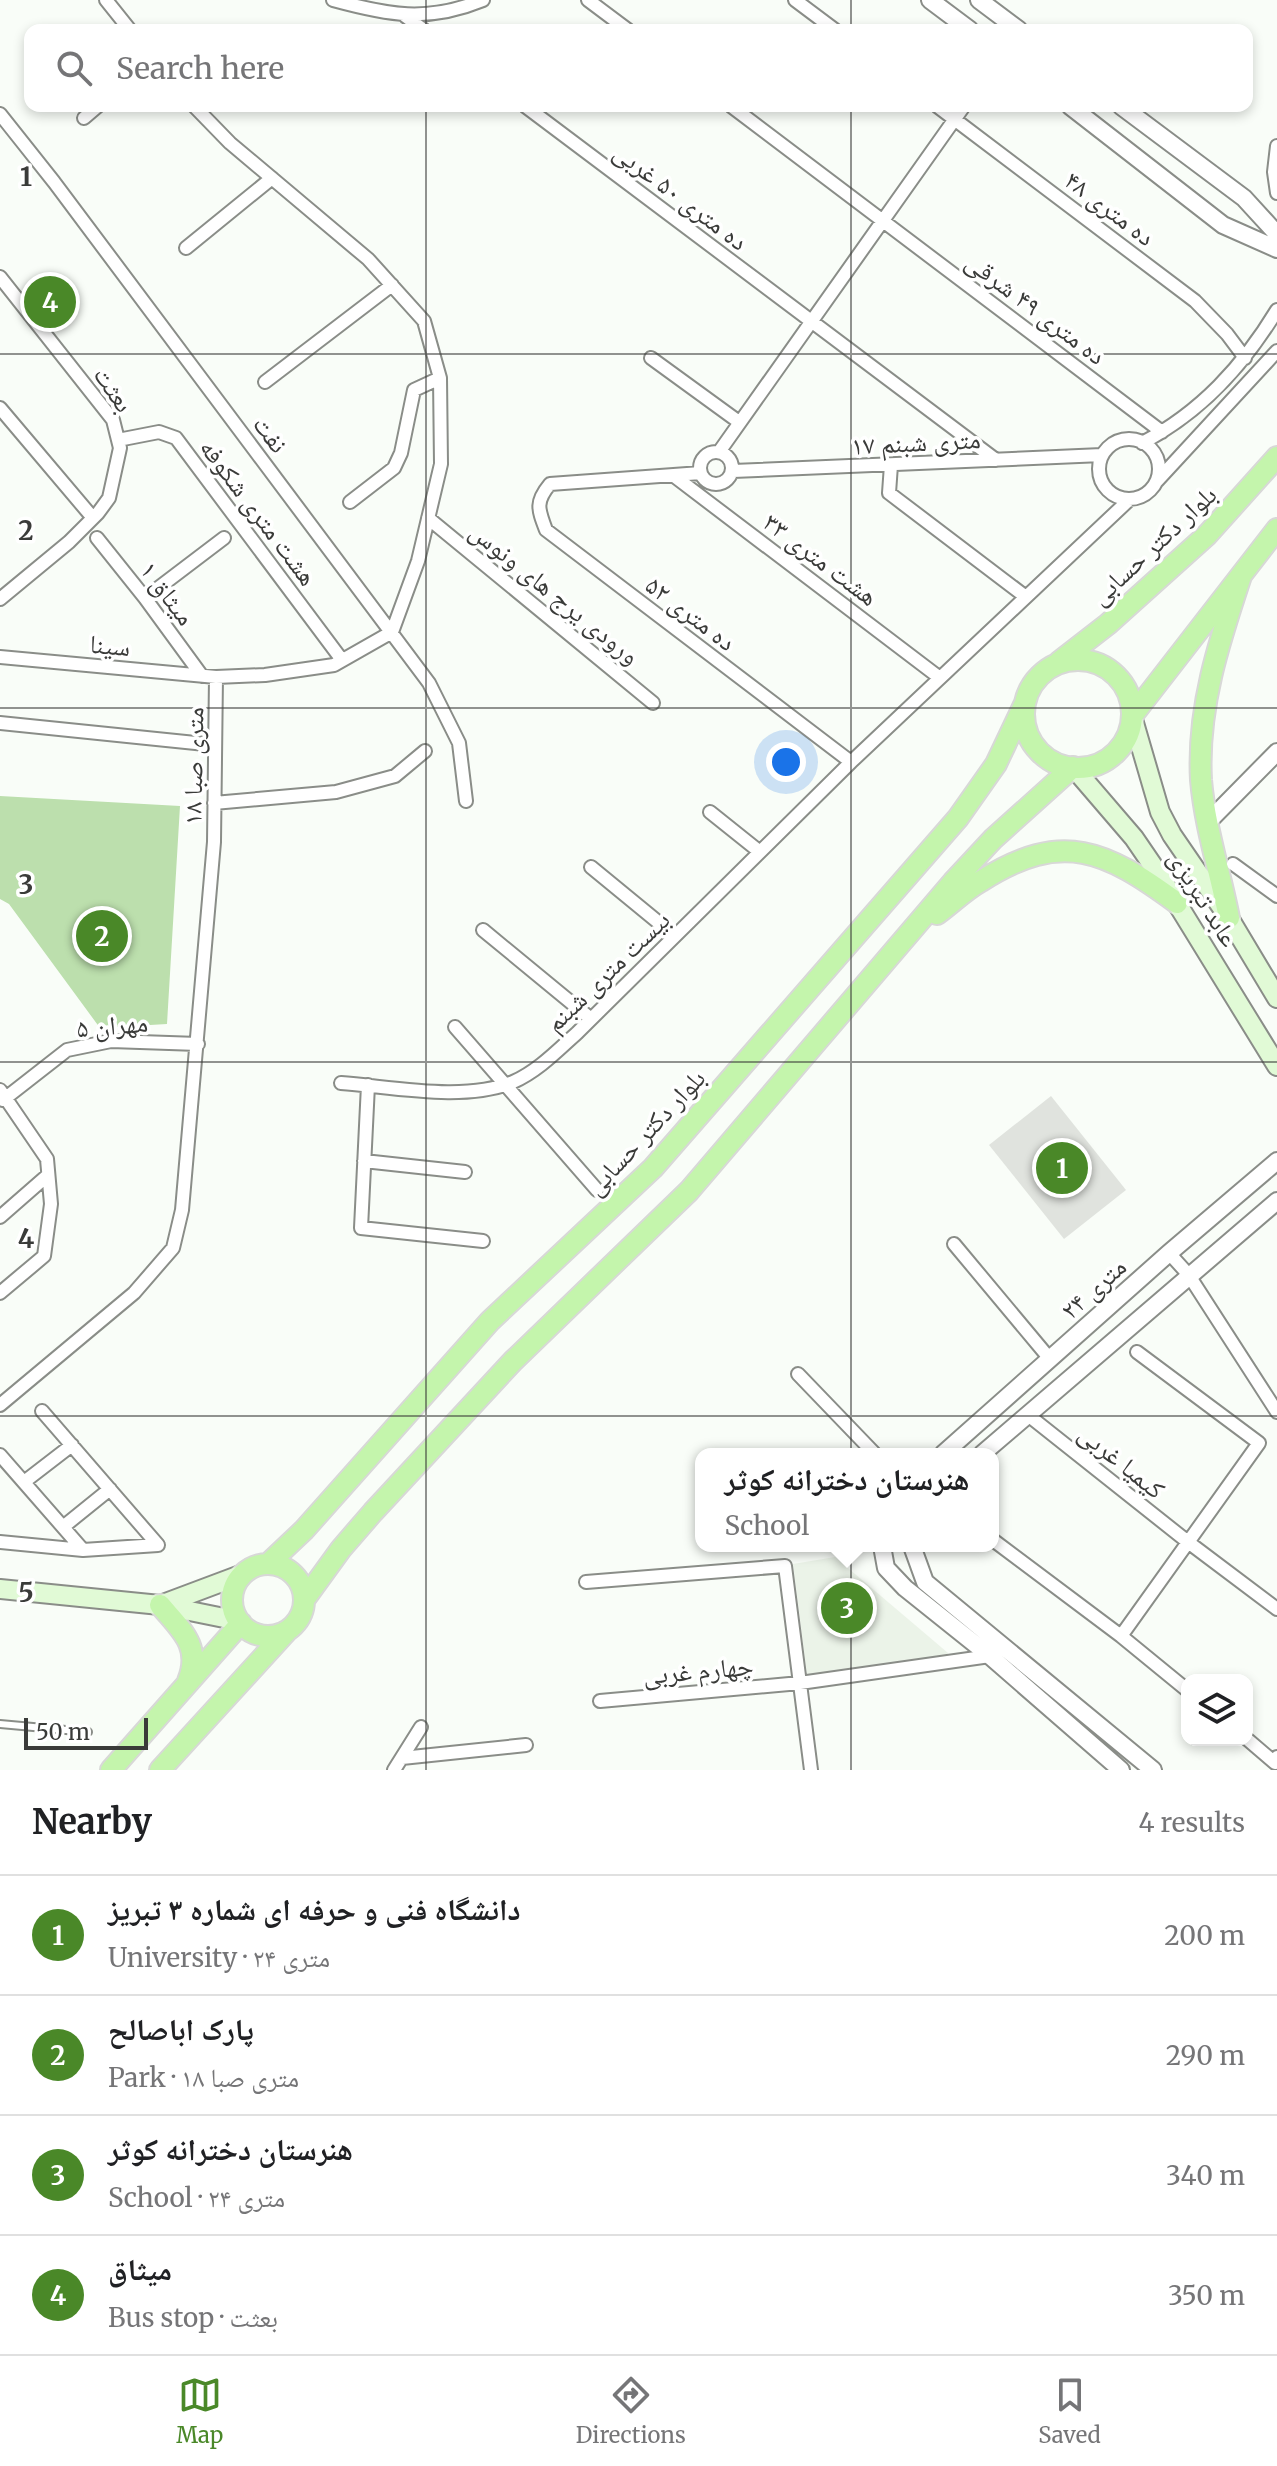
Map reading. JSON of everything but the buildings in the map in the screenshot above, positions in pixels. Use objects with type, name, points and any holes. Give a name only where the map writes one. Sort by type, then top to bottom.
[{"type":"main road","name":"بلوار دکتر حسابی","points":[[1057,663],[1108,624],[1207,535],[1277,457]]},
{"type":"main road","points":[[1132,716],[1277,529]]},
{"type":"main road","points":[[1229,918],[1207,823],[1201,779],[1204,715],[1218,648],[1241,576]]},
{"type":"main road","points":[[1084,661],[1109,670],[1122,683],[1130,698],[1132,716],[1128,733],[1120,748],[1106,760],[1090,766],[1073,767],[1056,763],[1041,753],[1030,740],[1024,723],[1024,705],[1030,688],[1042,673],[1057,663],[1084,661]]},
{"type":"main road","name":"بلوار دکتر حسابی","points":[[268,1564],[304,1530],[490,1321],[653,1168],[958,818],[996,764],[1024,705]]},
{"type":"main road","name":"عابد تبریزی","points":[[1132,716],[1160,812],[1277,998]]},
{"type":"main road","points":[[160,1770],[298,1620],[304,1600],[373,1512],[513,1361],[689,1191],[993,839],[1073,767]]},
{"type":"main road","name":"عابد تبریزی","points":[[1073,767],[1134,838],[1277,1066]]},
{"type":"main road","points":[[907,935],[1003,868],[1048,853],[1065,851],[1097,855],[1134,873],[1177,903]]},
{"type":"main road","points":[[160,1605],[268,1564],[282,1567],[293,1574],[301,1586],[304,1600]]},
{"type":"main road","points":[[243,1574],[233,1595],[233,1608],[240,1622],[263,1636],[289,1630]]},
{"type":"main road","points":[[0,1589],[160,1605],[240,1622]]},
{"type":"main road","points":[[160,1605],[192,1646],[193,1668],[183,1691]]},
{"type":"main road","points":[[111,1770],[240,1622]]},
{"type":"street","points":[[106,0],[125,24]]},
{"type":"street","points":[[333,0],[405,16],[432,13],[483,0]]},
{"type":"street","points":[[588,0],[620,24]]},
{"type":"street","points":[[795,0],[827,24]]},
{"type":"street","points":[[930,0],[962,24]]},
{"type":"street","points":[[979,0],[1011,24]]},
{"type":"street","points":[[405,16],[416,24]]},
{"type":"street","points":[[84,118],[91,112]]},
{"type":"street","points":[[200,112],[230,143],[368,259],[424,321],[440,378],[441,464],[418,561],[392,632]]},
{"type":"street","name":"ده متری ۵۰ غربی","points":[[533,112],[996,460]]},
{"type":"street","name":"ده متری ۴۹ شرقی","points":[[739,112],[1162,432]]},
{"type":"street","name":"ده متری ۴۸","points":[[945,112],[1195,301],[1245,358]]},
{"type":"street","points":[[719,452],[960,112]]},
{"type":"street","points":[[1078,112],[1223,225],[1277,249]]},
{"type":"street","points":[[1129,112],[1244,198],[1277,234]]},
{"type":"street","name":"نفت","points":[[0,114],[429,683],[459,743],[466,801]]},
{"type":"street","points":[[1277,146],[1274,172],[1277,193]]},
{"type":"street","points":[[186,248],[272,178]]},
{"type":"street","name":"بعثت","points":[[0,277],[113,420],[120,448],[109,498],[93,518],[2,593]]},
{"type":"street","points":[[265,382],[392,285]]},
{"type":"street","points":[[1142,443],[1210,396],[1245,358],[1277,310]]},
{"type":"street","points":[[1155,483],[1158,474],[1156,456],[1142,443],[1120,441],[1102,455],[1099,465],[1103,485],[1119,498],[1144,495],[1277,351]]},
{"type":"street","points":[[651,358],[739,422]]},
{"type":"street","points":[[350,502],[394,468],[401,453],[414,390],[440,378]]},
{"type":"street","points":[[0,408],[93,518]]},
{"type":"street","name":"هشت متری شکوفه","points":[[118,440],[159,432],[176,438],[342,660]]},
{"type":"street","points":[[719,452],[729,457],[733,471],[727,480],[717,484],[707,482],[700,467],[708,453],[719,452]]},
{"type":"street","name":"۱۷ متری شبنم","points":[[733,471],[1102,455]]},
{"type":"street","points":[[891,465],[889,493],[1026,597]]},
{"type":"street","points":[[674,476],[701,473]]},
{"type":"street","name":"ده متری ۵۲","points":[[674,476],[550,484],[540,496],[539,511],[546,530],[851,762]]},
{"type":"street","name":"هشت متری ۳۳","points":[[674,476],[940,678]]},
{"type":"street","name":"بیست متری شبنم","points":[[341,1083],[487,1091],[542,1065],[851,762],[1130,499]]},
{"type":"street","name":"ورودی یرج های ونوس","points":[[428,518],[653,703]]},
{"type":"street","name":"میثاق ۱","points":[[97,538],[202,676]]},
{"type":"street","points":[[145,598],[224,538]]},
{"type":"street","name":"متری صبا ۱۸","points":[[0,1405],[134,1293],[173,1248],[182,1210],[214,842],[216,677],[265,675],[334,665],[392,632]]},
{"type":"street","name":"سینا","points":[[0,657],[216,677]]},
{"type":"street","points":[[0,723],[215,745]]},
{"type":"street","points":[[214,803],[336,792],[395,776],[425,751]]},
{"type":"street","points":[[1207,823],[1277,752]]},
{"type":"street","points":[[710,812],[760,852]]},
{"type":"street","points":[[1233,864],[1277,896]]},
{"type":"street","points":[[591,867],[675,936]]},
{"type":"street","points":[[483,930],[591,1019]]},
{"type":"street","points":[[455,1027],[597,1190]]},
{"type":"street","name":"مهران ۵","points":[[2,1096],[67,1050],[111,1041],[198,1044]]},
{"type":"street","points":[[368,1085],[361,1228],[483,1241]]},
{"type":"street","points":[[0,1293],[44,1256],[51,1204],[47,1159],[2,1096]]},
{"type":"street","points":[[364,1161],[465,1172]]},
{"type":"street","name":"۲۴ متری","points":[[950,1448],[1277,1161]]},
{"type":"street","points":[[0,1217],[48,1175]]},
{"type":"street","name":"۲۴ متری","points":[[989,1448],[1188,1274],[1277,1201]]},
{"type":"street","points":[[954,1244],[1050,1359]]},
{"type":"street","points":[[1169,1253],[1188,1274],[1277,1412]]},
{"type":"street","points":[[1121,1636],[1259,1443],[1137,1352]]},
{"type":"street","points":[[798,1374],[869,1448]]},
{"type":"street","points":[[0,1542],[83,1550],[158,1545],[42,1411]]},
{"type":"street","name":"کیمیا غربی","points":[[1028,1415],[1277,1609]]},
{"type":"street","points":[[24,1482],[72,1445]]},
{"type":"street","points":[[0,1455],[83,1550]]},
{"type":"street","points":[[0,1476],[11,1467]]},
{"type":"street","points":[[63,1527],[110,1489]]},
{"type":"street","points":[[999,1544],[1181,1685]]},
{"type":"street","points":[[883,1552],[886,1568],[905,1588],[990,1656],[1121,1770]]},
{"type":"street","points":[[912,1552],[925,1582],[1153,1770]]},
{"type":"street","points":[[586,1582],[785,1566],[811,1770]]},
{"type":"street","name":"چهارم غربی","points":[[600,1701],[800,1683],[990,1656]]},
{"type":"street","points":[[1062,1719],[1074,1705]]},
{"type":"street","points":[[394,1770],[421,1727]]},
{"type":"street","points":[[1253,1744],[1275,1763],[1277,1757]]},
{"type":"street","points":[[402,1758],[526,1745]]},
{"type":"street","points":[[176,1770],[180,1749]]},
{"type":"lane","points":[[0,1724],[88,1732]]},
{"type":"shaded area","points":[[835,1557],[948,1653],[944,1660],[807,1675],[793,1564]]},
{"type":"green space","points":[[0,796],[180,806],[167,1024],[100,1028],[9,904],[0,899]]},
{"type":"place","name":"میثاق","points":[[50,302]]},
{"type":"place","name":"پارک اباصالح","points":[[102,936]]},
{"type":"place","name":"دانشگاه فنی و حرفه ای شماره ۳ تبریز","points":[[1062,1168]]},
{"type":"place","name":"هنرستان دخترانه کوثر","points":[[847,1608]]}]
